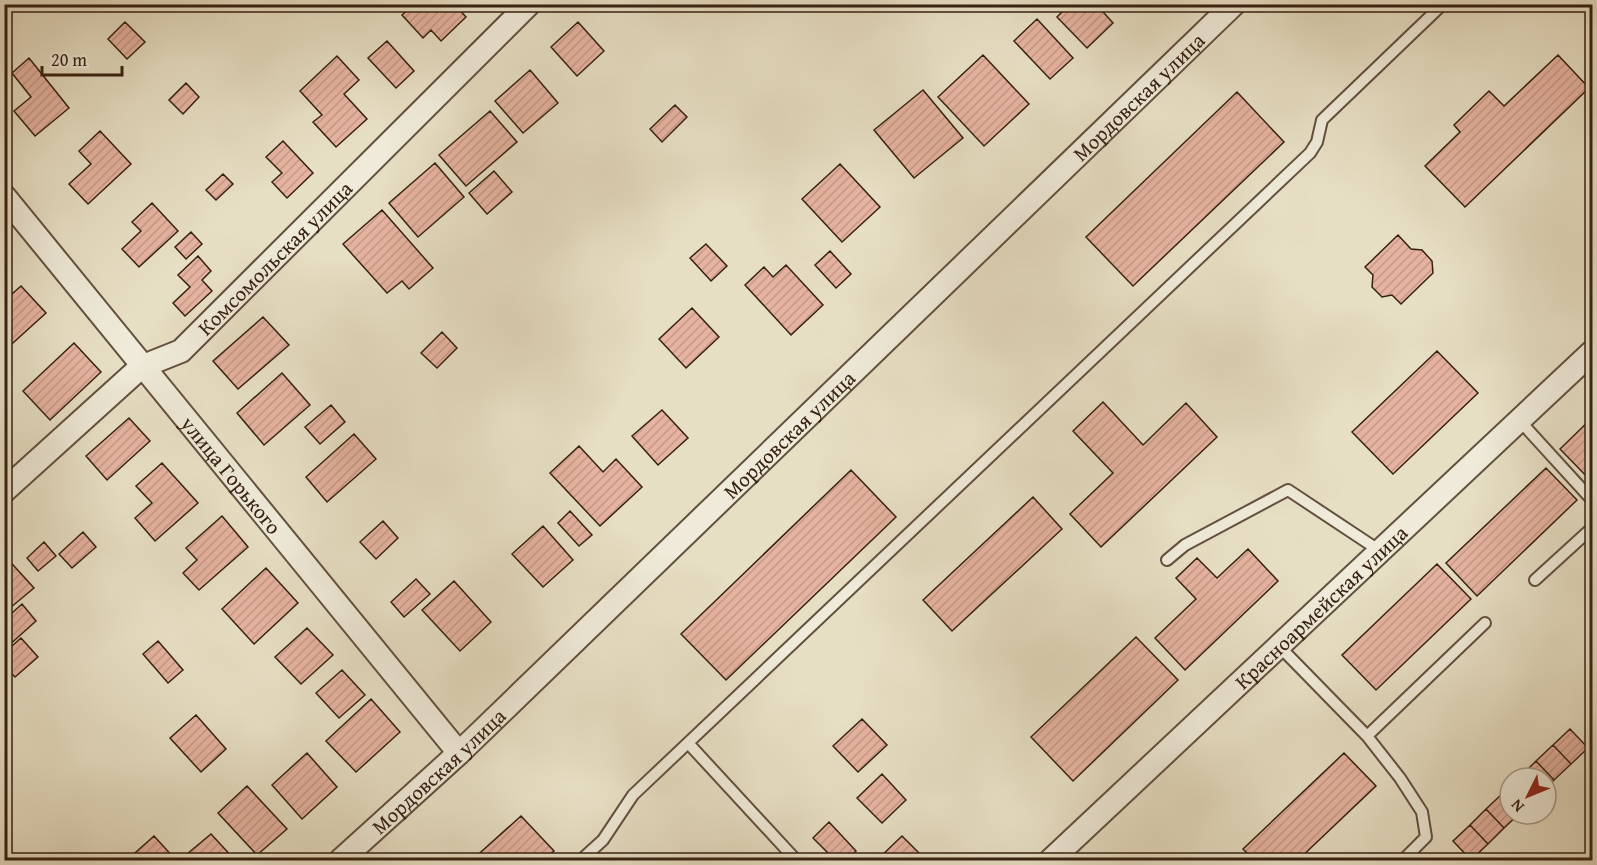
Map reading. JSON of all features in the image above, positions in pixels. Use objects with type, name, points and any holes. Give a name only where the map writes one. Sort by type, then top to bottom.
[{"type":"street","name":"Комсомольская улица","points":[[4,491],[141,366],[181,351],[529,4]]},
{"type":"street","name":"Мордовская улица","points":[[341,861],[459,753],[1234,4]]},
{"type":"street","name":"улица Горького","points":[[4,196],[459,753]]},
{"type":"street","name":"Красноармейская улица","points":[[1051,861],[1593,351]]},
{"type":"lane","points":[[581,861],[603,840],[633,795],[1310,153],[1317,142],[1322,120],[1443,4]]},
{"type":"lane","points":[[1519,420],[1593,500]]},
{"type":"lane","points":[[1167,560],[1185,545],[1288,490],[1380,551]]},
{"type":"lane","points":[[1536,580],[1593,528]]},
{"type":"lane","points":[[1367,736],[1485,623]]},
{"type":"lane","points":[[1279,646],[1367,736],[1400,778],[1422,812],[1426,837],[1403,861]]},
{"type":"lane","points":[[688,743],[796,861]]},
{"type":"building","points":[[414,4],[454,4],[466,17],[441,41],[431,30],[423,38],[402,15]]},
{"type":"building","points":[[1070,4],[1096,4],[1113,23],[1087,48],[1057,17]]},
{"type":"building","points":[[1037,19],[1073,58],[1050,79],[1014,41]]},
{"type":"building","points":[[125,22],[145,42],[127,59],[108,39]]},
{"type":"building","points":[[578,22],[604,51],[577,76],[551,47]]},
{"type":"building","points":[[387,41],[414,71],[396,88],[368,58]]},
{"type":"building","points":[[983,55],[1029,104],[984,146],[938,97]]},
{"type":"building","points":[[1558,55],[1589,88],[1465,207],[1425,166],[1460,132],[1454,125],[1489,91],[1504,106]]},
{"type":"building","points":[[337,56],[359,80],[344,94],[367,119],[336,147],[313,122],[322,115],[300,91]]},
{"type":"building","points":[[29,58],[69,108],[35,136],[14,111],[31,97],[12,73]]},
{"type":"building","points":[[530,70],[558,103],[523,133],[495,101]]},
{"type":"building","points":[[186,83],[199,97],[183,114],[169,100]]},
{"type":"building","points":[[923,90],[963,138],[914,178],[874,130]]},
{"type":"building","points":[[1237,92],[1284,142],[1133,286],[1086,237]]},
{"type":"building","points":[[675,105],[687,117],[662,142],[650,129]]},
{"type":"building","points":[[490,111],[517,142],[466,186],[439,155]]},
{"type":"building","points":[[100,131],[131,164],[88,204],[69,184],[91,164],[79,151]]},
{"type":"building","points":[[283,141],[313,173],[287,198],[272,182],[282,173],[266,157]]},
{"type":"building","points":[[435,163],[464,197],[418,237],[389,203]]},
{"type":"building","points":[[840,164],[880,207],[842,242],[802,199]]},
{"type":"building","points":[[494,171],[512,192],[487,214],[469,193]]},
{"type":"building","points":[[223,174],[233,184],[216,200],[206,190]]},
{"type":"building","points":[[152,203],[178,231],[139,267],[122,249],[141,231],[132,222]]},
{"type":"building","points":[[382,210],[433,268],[409,289],[402,281],[387,293],[343,244]]},
{"type":"building","points":[[191,232],[202,244],[186,259],[175,247]]},
{"type":"building","points":[[1398,235],[1411,249],[1422,250],[1432,261],[1433,273],[1401,304],[1392,295],[1382,297],[1372,287],[1373,275],[1365,267]]},
{"type":"building","points":[[706,244],[727,266],[711,281],[690,258]]},
{"type":"building","points":[[830,251],[851,274],[836,288],[815,265]]},
{"type":"building","points":[[198,256],[211,271],[202,280],[212,291],[185,316],[173,303],[190,287],[178,275]]},
{"type":"building","points":[[786,265],[823,305],[791,335],[745,285],[764,267],[773,277]]},
{"type":"building","points":[[21,286],[46,313],[4,351],[4,301]]},
{"type":"building","points":[[692,308],[719,337],[686,368],[659,339]]},
{"type":"building","points":[[263,317],[289,345],[238,389],[213,361]]},
{"type":"building","points":[[442,332],[457,348],[437,368],[421,353]]},
{"type":"building","points":[[74,343],[101,372],[50,420],[23,391]]},
{"type":"building","points":[[1437,351],[1478,393],[1393,474],[1352,432]]},
{"type":"building","points":[[282,373],[310,405],[264,445],[237,413]]},
{"type":"building","points":[[1103,402],[1143,445],[1186,403],[1217,437],[1101,547],[1070,514],[1113,473],[1073,431]]},
{"type":"building","points":[[331,405],[345,422],[320,444],[305,427]]},
{"type":"building","points":[[662,410],[688,438],[658,465],[632,436]]},
{"type":"building","points":[[129,418],[150,441],[107,480],[86,456]]},
{"type":"building","points":[[1592,418],[1592,482],[1560,449]]},
{"type":"building","points":[[354,434],[376,459],[327,502],[306,477]]},
{"type":"building","points":[[579,446],[603,472],[616,459],[642,487],[600,526],[550,473]]},
{"type":"building","points":[[162,463],[198,503],[155,541],[135,518],[152,503],[136,486]]},
{"type":"building","points":[[1546,468],[1577,500],[1477,596],[1446,563]]},
{"type":"building","points":[[851,470],[896,517],[726,680],[681,634]]},
{"type":"building","points":[[1033,497],[1062,529],[952,631],[923,600]]},
{"type":"building","points":[[570,511],[592,535],[579,546],[558,523]]},
{"type":"building","points":[[222,516],[248,547],[199,590],[183,573],[197,560],[186,548]]},
{"type":"building","points":[[383,521],[398,538],[376,559],[360,542]]},
{"type":"building","points":[[543,526],[573,560],[543,587],[512,554]]},
{"type":"building","points":[[83,532],[96,547],[72,568],[59,554]]},
{"type":"building","points":[[44,542],[56,556],[38,571],[27,558]]},
{"type":"building","points":[[1248,549],[1278,581],[1185,670],[1155,638],[1196,599],[1176,578],[1197,558],[1217,578]]},
{"type":"building","points":[[4,555],[34,588],[4,613]]},
{"type":"building","points":[[1437,564],[1471,599],[1376,690],[1342,655]]},
{"type":"building","points":[[266,568],[298,603],[254,644],[222,609]]},
{"type":"building","points":[[416,579],[430,594],[404,617],[391,602]]},
{"type":"building","points":[[454,581],[491,622],[460,651],[422,610]]},
{"type":"building","points":[[22,604],[36,621],[7,647],[4,620]]},
{"type":"building","points":[[307,628],[333,655],[301,684],[275,657]]},
{"type":"building","points":[[1136,637],[1178,680],[1073,781],[1031,737]]},
{"type":"building","points":[[21,638],[38,657],[15,677],[4,666],[4,653]]},
{"type":"building","points":[[158,641],[183,670],[168,683],[143,654]]},
{"type":"building","points":[[342,670],[365,695],[339,718],[316,693]]},
{"type":"building","points":[[371,699],[400,732],[356,772],[326,741]]},
{"type":"building","points":[[196,715],[226,749],[201,772],[170,738]]},
{"type":"building","points":[[862,719],[887,745],[858,772],[833,746]]},
{"type":"building","points":[[1570,729],[1588,748],[1571,764],[1553,745]]},
{"type":"building","points":[[1553,745],[1571,764],[1558,776],[1558,766],[1541,766],[1536,761]]},
{"type":"building","points":[[307,753],[337,787],[302,819],[272,785]]},
{"type":"building","points":[[1344,753],[1376,786],[1298,860],[1254,860],[1243,849]]},
{"type":"building","points":[[1536,761],[1541,766],[1531,766]]},
{"type":"building","points":[[882,774],[906,800],[882,823],[857,798]]},
{"type":"building","points":[[247,786],[287,829],[257,855],[218,813]]},
{"type":"building","points":[[1498,798],[1498,822],[1486,809]]},
{"type":"building","points":[[1486,809],[1498,822],[1498,826],[1504,828],[1488,844],[1470,825]]},
{"type":"building","points":[[521,816],[554,851],[544,860],[472,860]]},
{"type":"building","points":[[829,822],[856,851],[846,860],[835,860],[813,838]]},
{"type":"building","points":[[1470,825],[1488,844],[1471,860],[1453,841]]},
{"type":"building","points":[[211,834],[235,860],[193,860],[187,854]]},
{"type":"building","points":[[154,836],[176,860],[127,860]]},
{"type":"building","points":[[902,836],[926,860],[877,860]]}]
